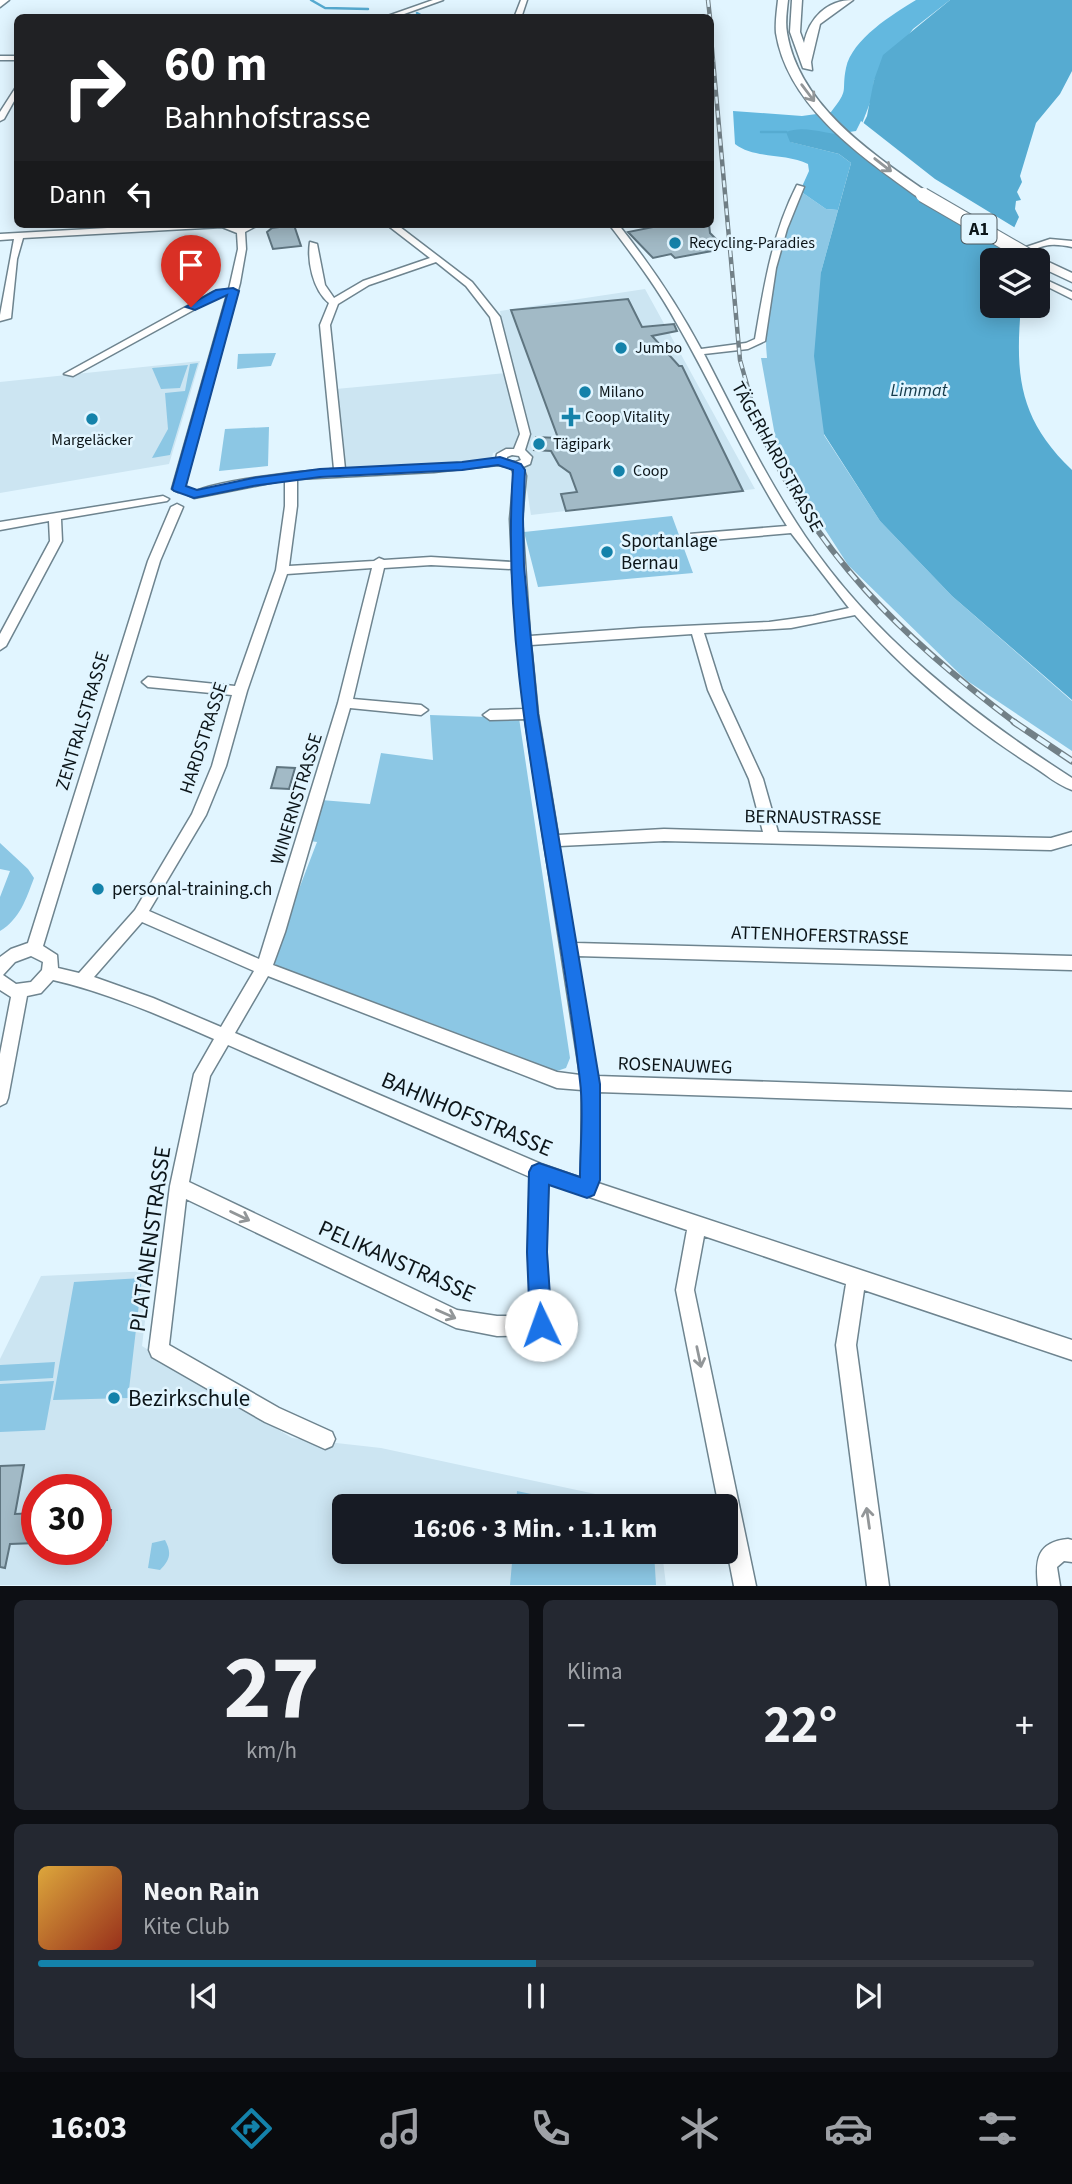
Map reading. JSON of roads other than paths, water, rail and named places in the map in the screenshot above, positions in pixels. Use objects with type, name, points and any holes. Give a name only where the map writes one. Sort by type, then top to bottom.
[{"type":"highway","name":"A1","points":[[783,0],[780,31],[791,66],[816,103],[923,195],[1019,248]]},
{"type":"highway","points":[[797,0],[795,32],[815,80]]},
{"type":"highway","points":[[807,65],[811,29],[827,12],[848,0]]},
{"type":"highway","name":"A1","points":[[838,109],[848,128]]},
{"type":"highway","name":"A1","points":[[1050,261],[1072,266]]},
{"type":"highway","name":"A1","points":[[1050,265],[1072,278]]},
{"type":"main road","points":[[0,4],[5,0]]},
{"type":"street","points":[[397,14],[440,0]]},
{"type":"street","points":[[0,119],[14,93]]},
{"type":"street","points":[[698,352],[748,346],[760,341],[771,268],[800,187]]},
{"type":"street","points":[[0,237],[156,228]]},
{"type":"street","points":[[227,228],[246,228]]},
{"type":"street","points":[[395,228],[469,284],[495,317],[525,434],[518,459],[520,476],[516,519],[524,641],[531,714],[590,1084],[590,1180],[587,1189]]},
{"type":"street","name":"TÄGERHARDSTRASSE","points":[[616,228],[654,277],[698,352],[772,495],[793,528],[857,610],[889,644],[959,707],[1012,747],[1072,785]]},
{"type":"street","points":[[178,489],[233,291],[242,249],[241,230]]},
{"type":"street","points":[[3,318],[19,236]]},
{"type":"street","points":[[1044,248],[1049,241],[1072,244]]},
{"type":"street","points":[[313,244],[323,291],[327,299],[334,302]]},
{"type":"street","points":[[340,472],[325,325],[334,302],[366,283],[437,259]]},
{"type":"street","points":[[1050,285],[1072,296]]},
{"type":"street","points":[[69,374],[216,294],[233,291]]},
{"type":"street","points":[[194,495],[291,477],[500,461],[505,465],[518,459]]},
{"type":"street","name":"HARDSTRASSE","points":[[82,980],[140,914],[198,815],[219,766],[240,691],[282,570],[291,506],[291,477]]},
{"type":"street","points":[[170,503],[166,494],[178,489],[189,490],[194,495]]},
{"type":"street","points":[[0,526],[191,502],[194,495]]},
{"type":"street","name":"ZENTRALSTRASSE","points":[[34,949],[170,503]]},
{"type":"street","points":[[0,646],[55,541],[55,517]]},
{"type":"street","points":[[689,538],[793,528]]},
{"type":"street","points":[[282,570],[379,562],[431,561],[518,566]]},
{"type":"street","name":"WINERNSTRASSE","points":[[224,1037],[264,968],[345,703],[379,562]]},
{"type":"street","points":[[524,641],[789,625],[857,610]]},
{"type":"street","points":[[697,631],[715,691],[756,779],[772,837]]},
{"type":"street","points":[[148,682],[240,691]]},
{"type":"street","points":[[345,703],[421,710]]},
{"type":"street","points":[[490,715],[531,714]]},
{"type":"street","name":"BERNAUSTRASSE","points":[[552,841],[664,835],[1051,844],[1072,838]]},
{"type":"street","name":"ROSENAUWEG","points":[[140,914],[264,968],[557,1080],[590,1084],[1072,1100]]},
{"type":"street","points":[[0,981],[8,989],[20,992],[41,984],[50,973],[51,960],[41,951],[34,949],[20,951],[1,966]]},
{"type":"street","name":"ATTENHOFERSTRASSE","points":[[567,949],[1072,963]]},
{"type":"street","name":"BAHNHOFSTRASSE","points":[[50,973],[82,980],[147,1003],[539,1172],[1072,1350]]},
{"type":"street","points":[[0,1098],[20,992]]},
{"type":"street","name":"PLATANENSTRASSE","points":[[224,1037],[202,1074],[179,1186],[159,1350],[272,1415],[326,1439]]},
{"type":"street","name":"PELIKANSTRASSE","points":[[179,1186],[456,1319],[497,1326],[520,1326],[541,1325],[537,1252],[539,1172]]},
{"type":"street","points":[[697,1226],[685,1290],[745,1586]]},
{"type":"street","points":[[856,1278],[846,1345],[878,1586]]},
{"type":"street","points":[[1049,1586],[1046,1564],[1056,1552],[1072,1551]]},
{"type":"water","name":"Limmat","points":[[950,0],[1072,0],[1072,71],[1060,94],[1036,123],[1020,176],[1022,182],[1017,192],[1021,200],[1016,201],[1015,209],[1019,217],[1014,228],[1019,233],[1020,248],[980,248],[980,318],[1020,318],[1019,354],[1024,395],[1041,433],[1072,470],[1072,700],[952,596],[880,521],[824,434],[814,356],[821,272],[851,163],[839,154],[790,142],[786,132],[803,129],[840,135],[858,134],[867,116],[874,80],[883,55]]},
{"type":"waterway","points":[[311,0],[325,8],[368,9]]},
{"type":"waterway","points":[[761,132],[786,132]]},
{"type":"railway","points":[[708,0],[710,14]]},
{"type":"railway","points":[[714,71],[740,360],[758,424]]},
{"type":"railway","points":[[757,422],[806,513],[834,553],[866,591],[937,660],[1017,724]]},
{"type":"railway","points":[[1014,722],[1072,761]]},
{"type":"place","name":"Recycling-Paradies","points":[[675,243]]},
{"type":"place","name":"Jumbo","points":[[621,348]]},
{"type":"place","name":"Milano","points":[[585,392]]},
{"type":"place","name":"Coop Vitality","points":[[571,417]]},
{"type":"place","name":"Margeläcker","points":[[92,419]]},
{"type":"place","name":"Tägipark","points":[[539,444]]},
{"type":"place","name":"Coop","points":[[619,471]]},
{"type":"place","name":"Sportanlage Bernau","points":[[607,552]]},
{"type":"place","name":"personal-training.ch","points":[[98,889]]},
{"type":"place","name":"Bezirkschule","points":[[114,1398]]}]
